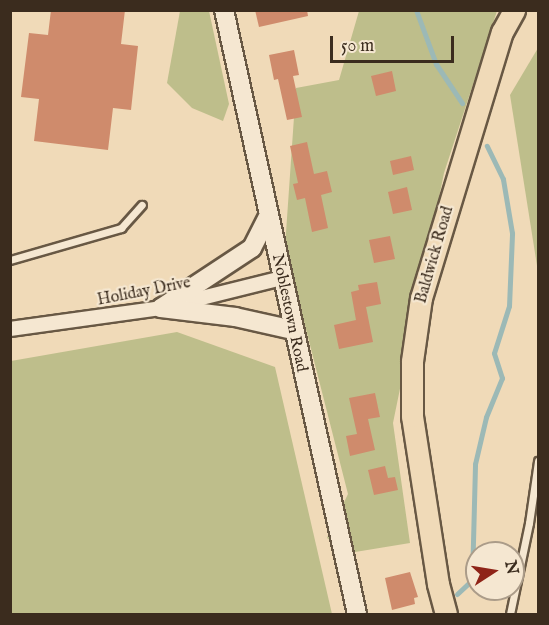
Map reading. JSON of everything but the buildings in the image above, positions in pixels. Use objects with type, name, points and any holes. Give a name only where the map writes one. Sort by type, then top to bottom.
[{"type":"main road","name":"Noblestown Road","points":[[224,10],[357,615]]},
{"type":"main road","name":"Baldwick Road","points":[[446,615],[438,584],[412,416],[412,361],[421,298],[502,33],[514,10]]},
{"type":"main road","points":[[161,308],[252,248],[268,216]]},
{"type":"main road","points":[[161,308],[235,317],[293,330]]},
{"type":"street","name":"Holiday Drive","points":[[10,329],[161,308],[282,278]]},
{"type":"lane","points":[[10,260],[122,228],[142,205]]},
{"type":"lane","points":[[510,615],[529,523],[538,461]]},
{"type":"green space","points":[[180,11],[209,11],[229,104],[223,121],[192,108],[167,83]]},
{"type":"green space","points":[[359,11],[497,11],[444,173],[393,423],[410,543],[349,553],[327,538],[348,494],[285,247],[296,88],[339,80]]},
{"type":"green space","points":[[538,48],[538,272],[510,95]]},
{"type":"green space","points":[[177,332],[275,367],[332,614],[11,614],[11,361]]},
{"type":"waterway","points":[[416,10],[436,64],[462,103]]},
{"type":"waterway","points":[[457,594],[472,580],[475,464],[486,417],[502,378],[494,353],[509,306],[512,233],[503,179],[487,146]]}]
